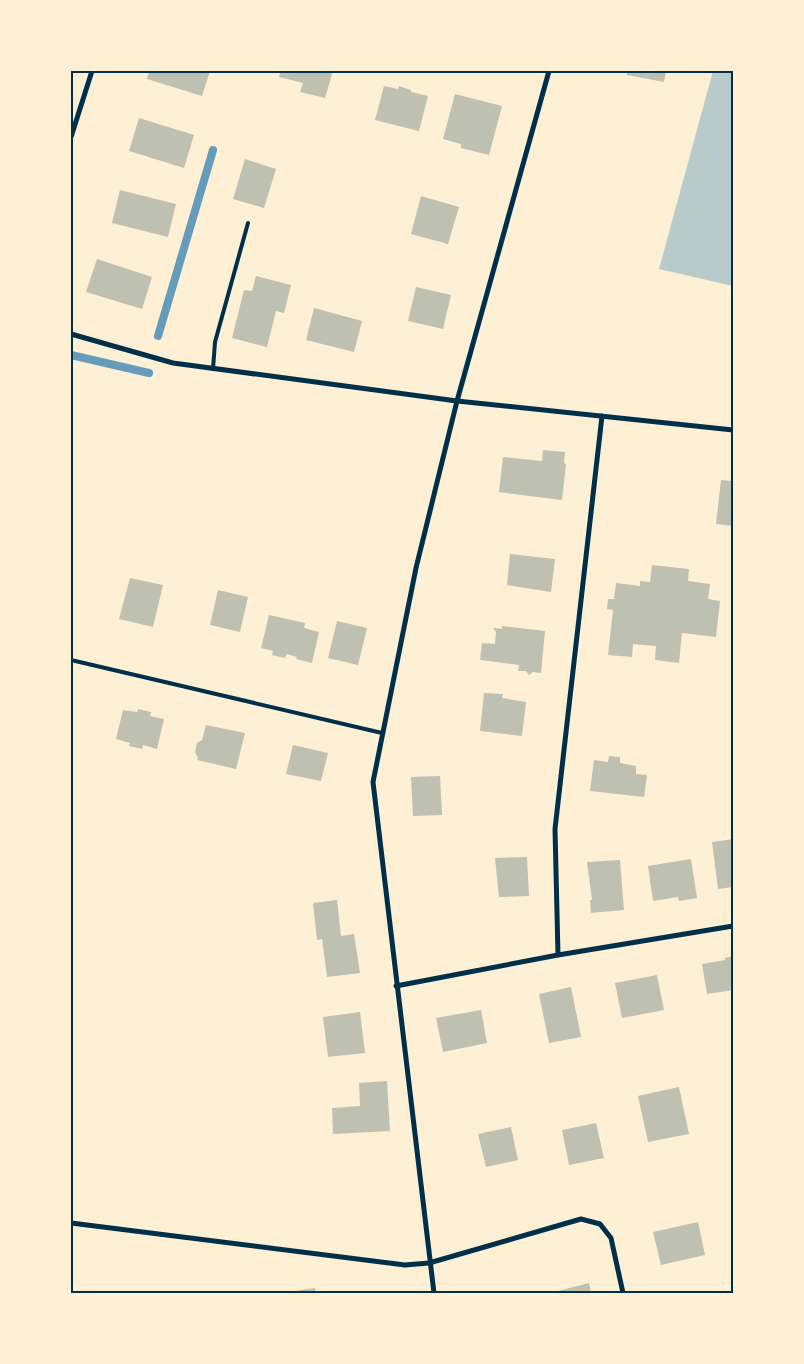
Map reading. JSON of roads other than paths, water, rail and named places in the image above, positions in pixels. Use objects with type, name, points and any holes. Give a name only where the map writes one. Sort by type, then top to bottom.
[{"type":"street","points":[[71,137],[92,71]]},
{"type":"street","points":[[434,1293],[373,782],[416,568],[457,401],[549,71]]},
{"type":"street","points":[[71,334],[173,363],[214,369],[457,401],[733,430]]},
{"type":"street","points":[[558,955],[555,830],[602,416]]},
{"type":"street","points":[[396,986],[558,955],[733,926]]},
{"type":"street","points":[[71,1223],[405,1265],[429,1262],[581,1219],[600,1224],[611,1238],[623,1293]]},
{"type":"lane","points":[[214,369],[215,342],[248,224]]},
{"type":"lane","points":[[71,660],[382,732]]},
{"type":"waterway","points":[[158,336],[213,150]]},
{"type":"waterway","points":[[71,355],[149,373]]}]
